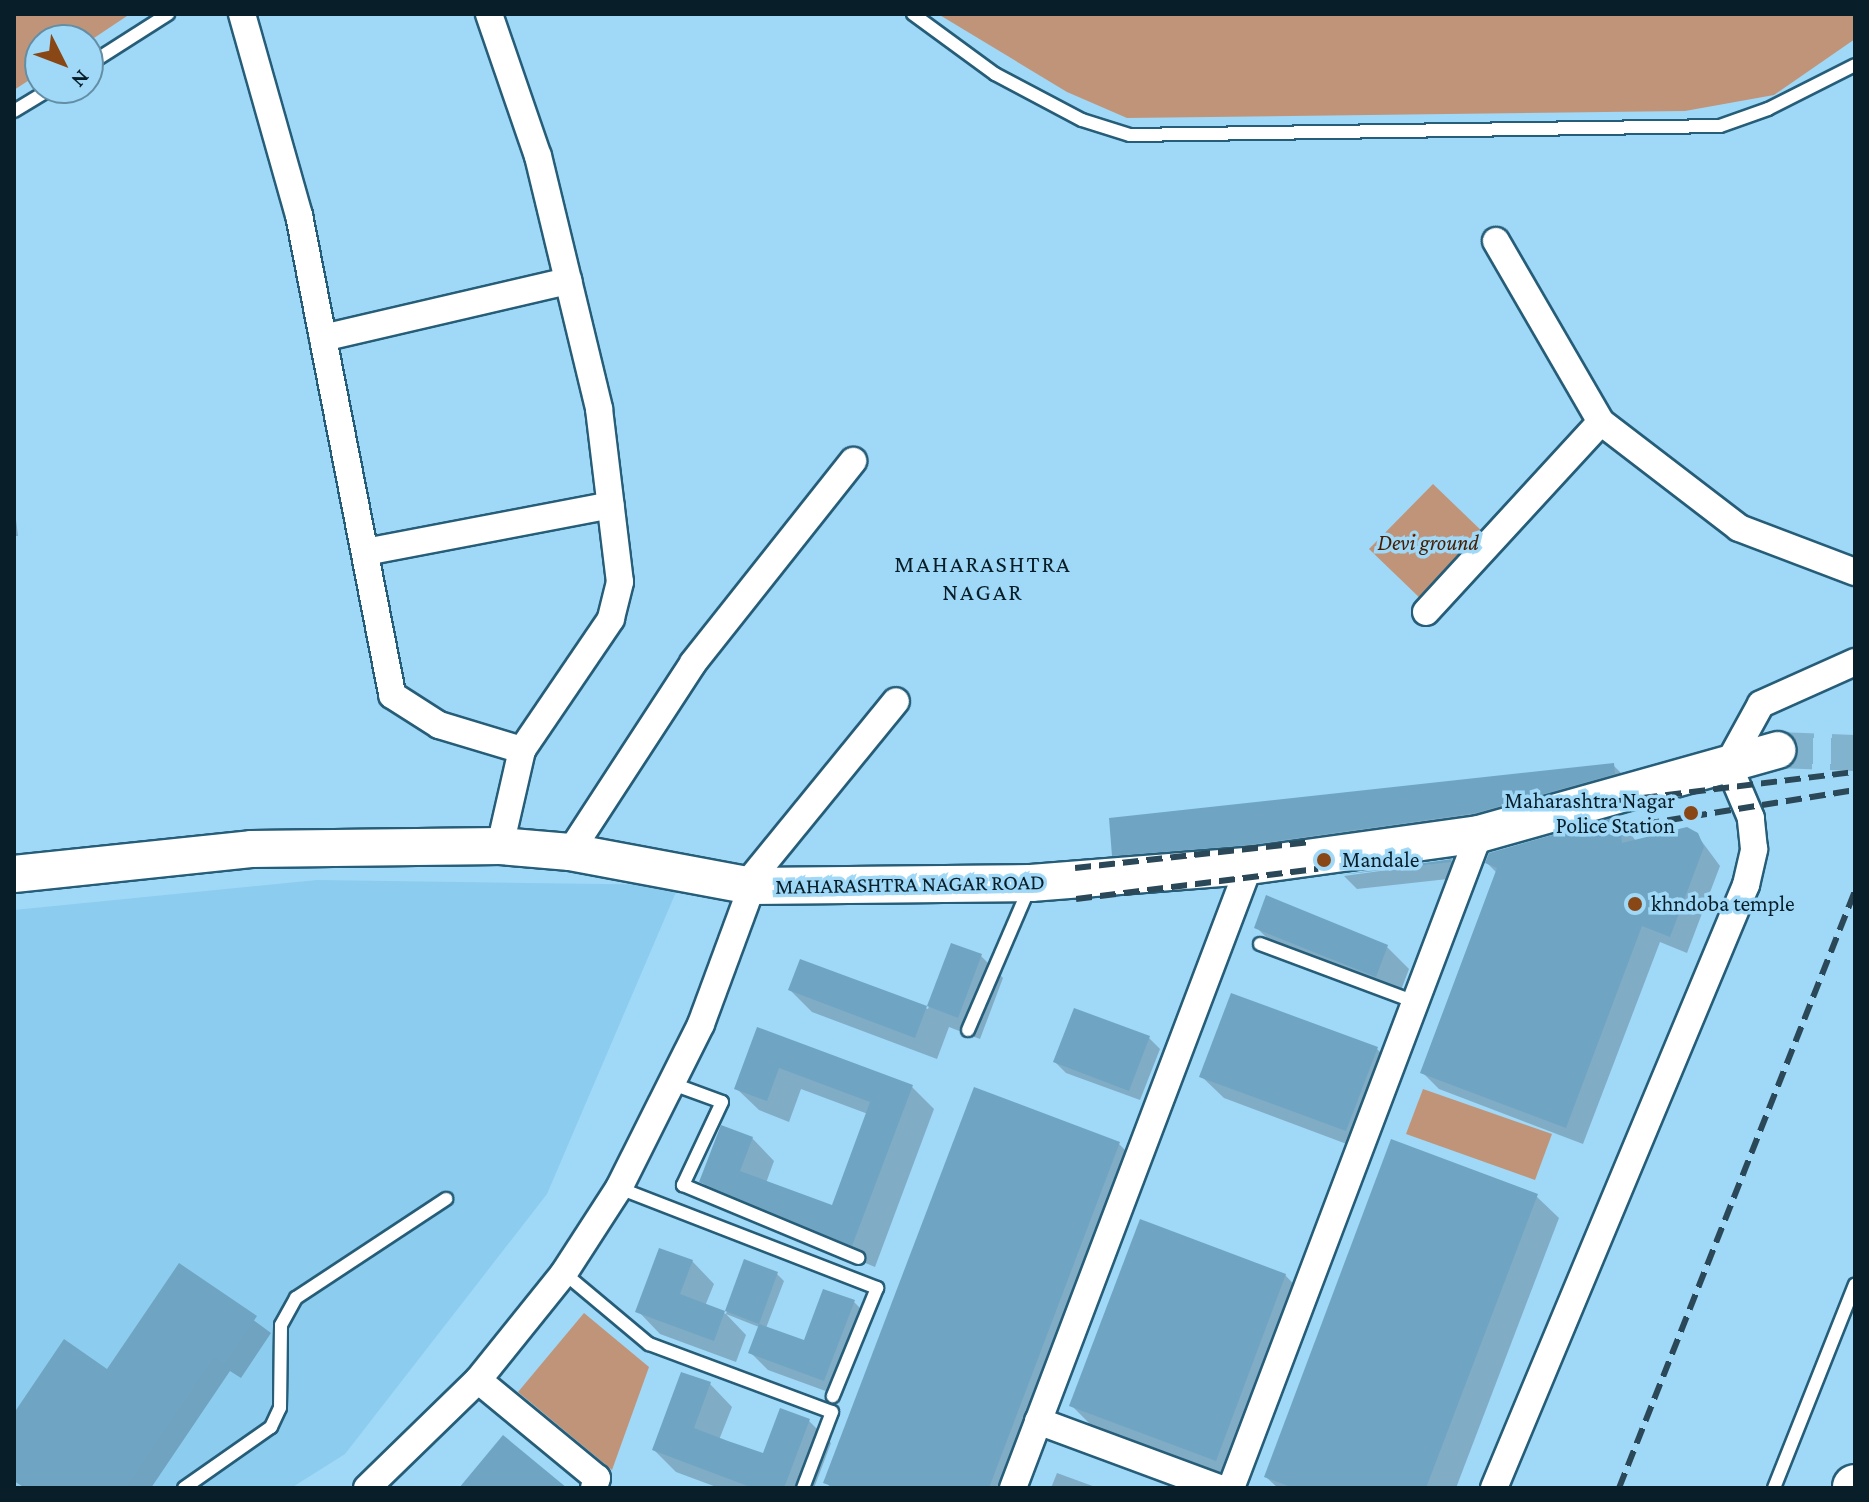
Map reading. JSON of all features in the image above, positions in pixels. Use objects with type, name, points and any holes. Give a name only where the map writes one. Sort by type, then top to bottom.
[{"type":"street","points":[[242,14],[299,215],[392,695],[439,725],[522,750]]},
{"type":"street","points":[[489,14],[538,156],[599,409],[611,505],[618,600],[611,619],[522,750],[500,846]]},
{"type":"street","points":[[1496,241],[1601,422],[1739,528],[1855,572]]},
{"type":"street","points":[[323,338],[568,281]]},
{"type":"street","points":[[1426,612],[1601,422]]},
{"type":"street","points":[[570,852],[693,663],[853,461]]},
{"type":"street","points":[[365,552],[611,505]]},
{"type":"street","points":[[1494,1488],[1746,885],[1754,849],[1751,818],[1728,764],[1761,704],[1855,662]]},
{"type":"street","points":[[14,874],[251,849],[500,846],[570,852],[749,886],[896,701]]},
{"type":"street","name":"MAHARASHTRA NAGAR ROAD","points":[[367,1488],[478,1380],[564,1273],[619,1188],[673,1084],[749,886],[1031,883],[1249,866],[1479,834],[1777,750]]},
{"type":"street","points":[[1231,1488],[1479,834]]},
{"type":"street","points":[[1013,1488],[1249,866]]},
{"type":"street","points":[[478,1380],[597,1478],[594,1488]]},
{"type":"street","points":[[1038,1421],[1219,1488]]},
{"type":"lane","points":[[104,55],[168,14]]},
{"type":"lane","points":[[913,14],[995,74],[1082,120],[1130,135],[1720,126],[1768,109],[1855,65]]},
{"type":"lane","points":[[968,1030],[1031,883]]},
{"type":"lane","points":[[1260,944],[1415,1002]]},
{"type":"lane","points":[[673,1084],[722,1102],[683,1185],[858,1258]]},
{"type":"lane","points":[[619,1188],[877,1288],[833,1396]]},
{"type":"lane","points":[[184,1488],[271,1427],[280,1408],[281,1325],[296,1298],[446,1199]]},
{"type":"lane","points":[[564,1273],[649,1344],[832,1412],[803,1488]]},
{"type":"lane","points":[[1774,1488],[1855,1284]]},
{"type":"shaded area","points":[[317,880],[679,885],[547,1194],[345,1454],[291,1488],[14,1488],[14,910]]},
{"type":"green space","points":[[14,14],[130,14],[104,31],[104,24],[24,24],[24,83],[14,90]]},
{"type":"green space","points":[[938,14],[1855,14],[1855,39],[1774,95],[1685,111],[1127,118],[1067,92]]},
{"type":"green space","name":"Devi ground","points":[[1433,484],[1488,537],[1424,602],[1369,549]]},
{"type":"green space","points":[[1423,1089],[1552,1134],[1535,1180],[1406,1134]]},
{"type":"green space","points":[[584,1313],[649,1367],[612,1470],[518,1392]]},
{"type":"building","points":[[1614,763],[1615,774],[1475,813],[1247,845],[1112,856],[1109,818]]},
{"type":"building","points":[[1619,816],[1622,843],[1687,827],[1698,833],[1704,847],[1670,937],[1642,926],[1566,1128],[1420,1073],[1497,868],[1485,863],[1489,853]]},
{"type":"building","points":[[1452,859],[1451,862],[1340,875]]},
{"type":"building","points":[[1266,895],[1388,945],[1376,977],[1254,928]]},
{"type":"building","points":[[951,943],[982,954],[958,1018],[927,1006]]},
{"type":"building","points":[[800,959],[927,1006],[915,1038],[788,990]]},
{"type":"building","points":[[1231,993],[1378,1047],[1346,1131],[1199,1077]]},
{"type":"building","points":[[1074,1008],[1150,1036],[1129,1091],[1053,1062]]},
{"type":"building","points":[[757,1027],[913,1085],[852,1246],[699,1182],[721,1125],[753,1137],[740,1171],[832,1205],[870,1102],[779,1068],[767,1101],[734,1089]]},
{"type":"building","points":[[974,1087],[1120,1142],[989,1488],[837,1488],[823,1483]]},
{"type":"building","points":[[1391,1139],[1538,1194],[1426,1488],[1294,1488],[1264,1477]]},
{"type":"building","points":[[1140,1219],[1286,1274],[1216,1461],[1069,1406]]},
{"type":"building","points":[[659,1248],[693,1260],[680,1294],[725,1311],[714,1341],[635,1312]]},
{"type":"building","points":[[744,1259],[778,1272],[759,1324],[725,1311]]},
{"type":"building","points":[[179,1263],[257,1316],[225,1364],[214,1357],[126,1488],[29,1488],[14,1478],[14,1413],[64,1339],[107,1369]]},
{"type":"building","points":[[823,1289],[855,1300],[824,1381],[748,1353],[759,1324],[804,1340]]},
{"type":"building","points":[[681,1372],[711,1382],[694,1428],[728,1441],[763,1453],[780,1408],[810,1419],[784,1488],[753,1488],[652,1450]]},
{"type":"building","points":[[503,1435],[567,1488],[459,1488]]},
{"type":"tunnel","points":[[1777,750],[1855,753]]},
{"type":"railway","points":[[1618,801],[1855,772]]},
{"type":"railway","points":[[1620,828],[1855,790]]},
{"type":"railway","points":[[1075,868],[1311,842]]},
{"type":"railway","points":[[1076,899],[1318,869]]},
{"type":"railway","points":[[1619,1488],[1855,891]]},
{"type":"place","name":"Maharashtra Nagar Police Station","points":[[1691,813]]},
{"type":"place","name":"Mandale","points":[[1324,860]]},
{"type":"place","name":"khndoba temple","points":[[1635,904]]},
{"type":"district","name":"MAHARASHTRA NAGAR","points":[[983,578]]}]
